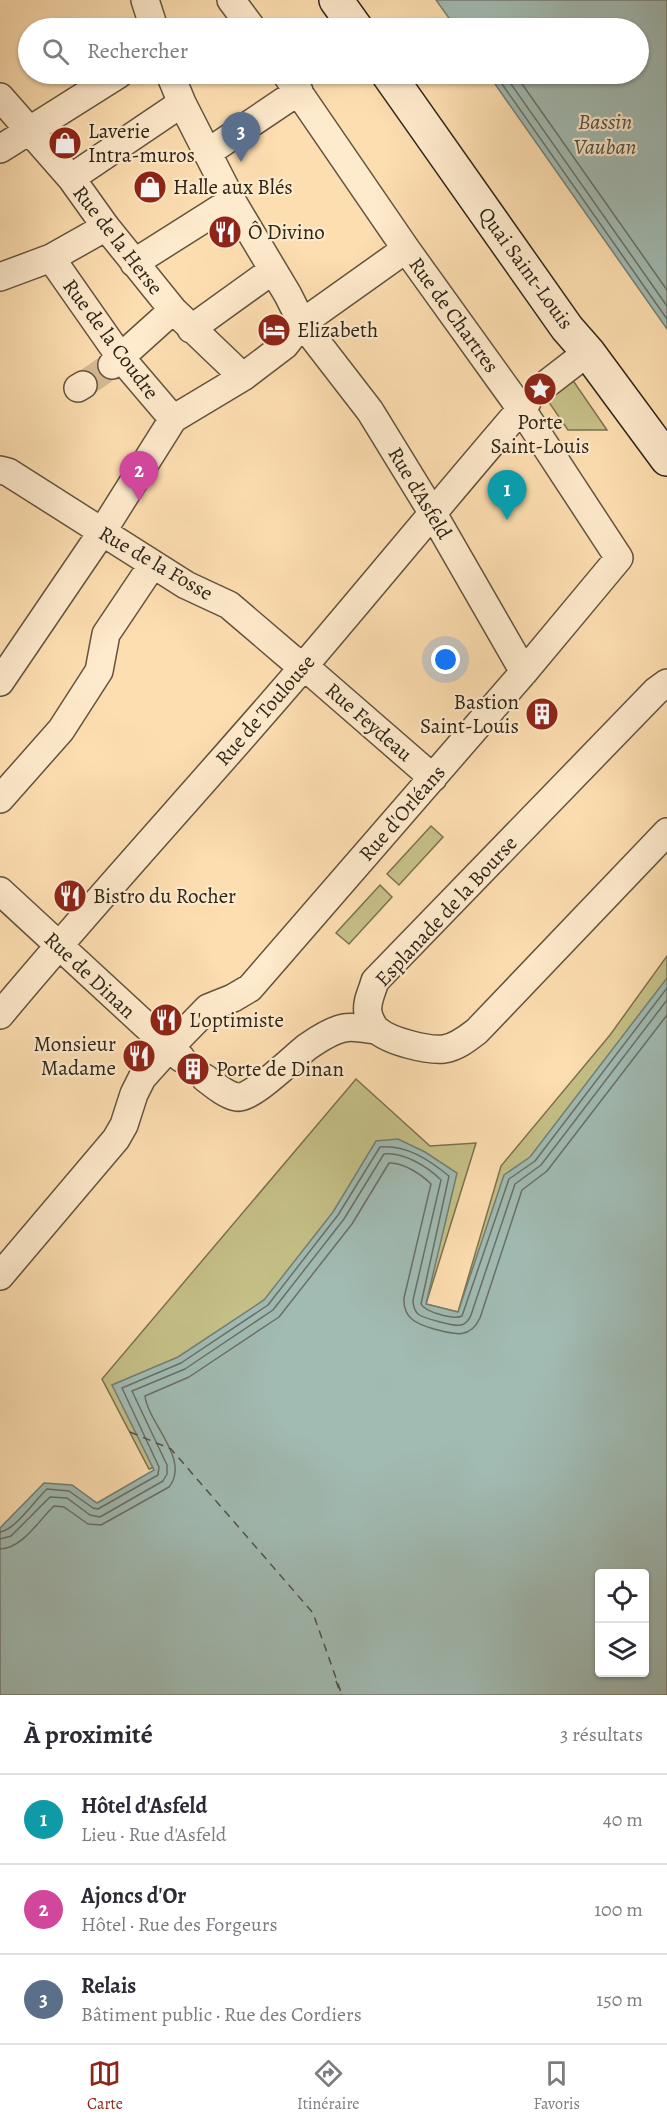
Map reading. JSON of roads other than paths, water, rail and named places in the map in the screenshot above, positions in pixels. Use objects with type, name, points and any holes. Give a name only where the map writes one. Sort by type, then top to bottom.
[{"type":"main road","points":[[336,0],[349,18]]},
{"type":"main road","name":"Quai Saint-Louis","points":[[395,84],[567,328],[588,352],[667,459]]},
{"type":"street","points":[[145,0],[151,18]]},
{"type":"street","points":[[231,0],[244,18]]},
{"type":"street","points":[[0,149],[103,84]]},
{"type":"street","name":"Rue d'Asfeld","points":[[174,84],[232,201],[302,323],[370,411],[432,512],[524,672]]},
{"type":"street","points":[[207,153],[291,84]]},
{"type":"street","name":"Rue de Chartres","points":[[294,84],[406,249],[529,400],[620,558]]},
{"type":"street","name":"Rue de la Herse","points":[[0,97],[70,178],[106,227],[182,320],[243,377]]},
{"type":"street","points":[[70,178],[182,103]]},
{"type":"street","points":[[134,262],[232,201]]},
{"type":"street","points":[[0,277],[51,258],[106,227]]},
{"type":"street","points":[[1,683],[102,532],[173,419],[243,377],[285,345],[302,323],[406,249]]},
{"type":"street","name":"Rue de la Coudre","points":[[51,258],[117,362],[173,419]]},
{"type":"street","points":[[117,362],[182,320],[273,270]]},
{"type":"street","name":"Rue de Toulouse","points":[[0,1015],[304,666],[529,400],[588,352]]},
{"type":"street","name":"Rue de la Fosse","points":[[0,470],[8,472],[186,585],[229,605],[304,666]]},
{"type":"street","name":"Rue d'Orléans","points":[[0,1276],[116,1139],[124,1125],[142,1078],[175,1053],[208,1008],[234,998],[250,987],[433,778],[620,558]]},
{"type":"street","points":[[0,799],[61,730],[99,671],[106,634],[153,564]]},
{"type":"street","name":"Rue Feydeau","points":[[304,666],[433,778]]},
{"type":"street","name":"Esplanade de la Bourse","points":[[376,1030],[368,1014],[368,1002],[375,981],[667,683]]},
{"type":"street","points":[[205,1078],[237,1097],[246,1096],[308,1047],[344,1028],[376,1030],[396,1040],[432,1049],[446,1049],[463,1041],[477,1031],[667,832]]},
{"type":"street","name":"Rue de Dinan","points":[[0,891],[175,1053]]},
{"type":"water","name":"Bassin Vauban","points":[[436,0],[667,0],[667,329],[495,84],[649,84],[649,18],[449,18]]},
{"type":"water","points":[[667,978],[667,1695],[0,1695],[0,1528],[44,1483],[72,1485],[97,1503],[154,1470],[112,1385],[178,1357],[264,1300],[333,1212],[376,1141],[398,1139],[425,1152],[457,1173],[426,1304],[458,1312],[504,1175],[530,1157]]},
{"type":"tunnel","points":[[83,385],[112,365]]},
{"type":"place","name":"Laverie Intra-muros","points":[[65,143]]},
{"type":"place","name":"Relais","points":[[241,162]]},
{"type":"place","name":"Halle aux Blés","points":[[150,187]]},
{"type":"place","name":"Ô Divino","points":[[225,232]]},
{"type":"place","name":"Elizabeth","points":[[274,330]]},
{"type":"place","name":"Porte Saint-Louis","points":[[540,389]]},
{"type":"place","name":"Ajoncs d'Or","points":[[139,501]]},
{"type":"place","name":"Hôtel d'Asfeld","points":[[507,520]]},
{"type":"place","name":"Bastion Saint-Louis","points":[[542,714]]},
{"type":"place","name":"Bistro du Rocher","points":[[70,896]]},
{"type":"place","name":"L'optimiste","points":[[166,1020]]},
{"type":"place","name":"Monsieur Madame","points":[[139,1056]]},
{"type":"place","name":"Porte de Dinan","points":[[193,1069]]}]
